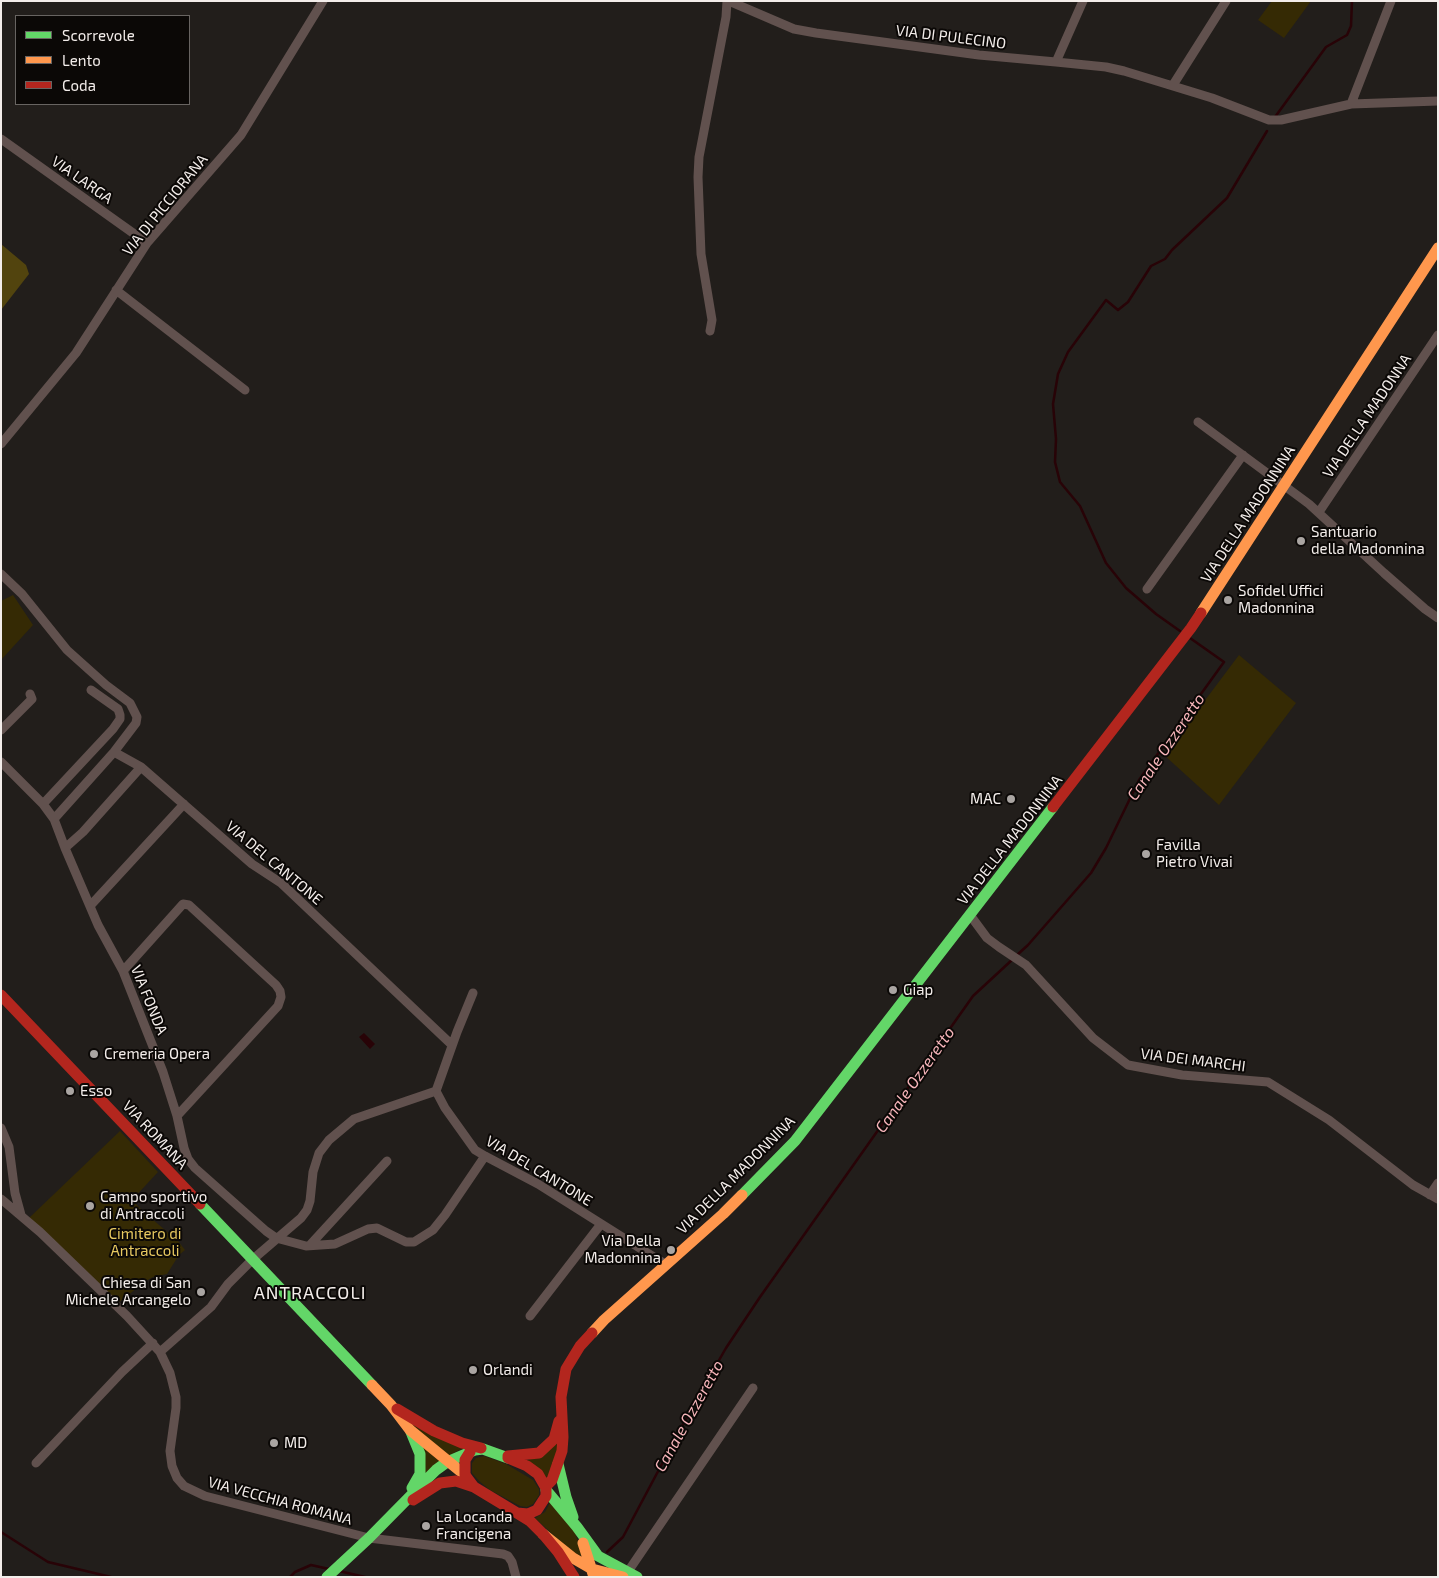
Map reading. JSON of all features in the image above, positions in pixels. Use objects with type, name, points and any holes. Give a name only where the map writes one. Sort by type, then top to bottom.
[{"type":"street","name":"VIA DI PICCIORANA","points":[[1,444],[76,353],[147,243],[240,135],[323,1]]},
{"type":"street","name":"VIA DI PULECINO","points":[[728,1],[794,29],[809,32],[979,55],[1106,67],[1173,85],[1270,120],[1281,120],[1351,104],[1438,101]]},
{"type":"street","points":[[710,331],[712,320],[701,254],[699,157],[728,1]]},
{"type":"street","points":[[1056,62],[1082,1]]},
{"type":"street","points":[[1173,85],[1226,1]]},
{"type":"street","points":[[1351,104],[1391,1]]},
{"type":"street","name":"VIA LARGA","points":[[1,140],[147,243]]},
{"type":"street","name":"VIA DELLA MADONNINA","points":[[562,1407],[566,1369],[580,1346],[604,1320],[723,1214],[795,1141],[1134,705],[1191,628],[1438,248]]},
{"type":"street","points":[[116,290],[245,390]]},
{"type":"street","name":"VIA DELLA MADONNA","points":[[1319,512],[1438,336]]},
{"type":"street","points":[[1198,422],[1319,512],[1425,610],[1438,618]]},
{"type":"street","points":[[1147,589],[1243,454]]},
{"type":"street","points":[[1,574],[22,594],[67,650],[106,685],[130,703],[135,710],[136,723],[114,752],[54,819]]},
{"type":"street","points":[[43,804],[120,719],[118,709],[91,690]]},
{"type":"street","points":[[1,730],[32,699],[30,694]]},
{"type":"street","name":"VIA DEL CANTONE","points":[[114,752],[141,767],[252,864],[281,884],[452,1045]]},
{"type":"street","name":"VIA FONDA","points":[[1,762],[43,804],[54,819],[90,906],[123,971],[163,1072],[184,1148],[195,1168],[266,1231],[276,1238],[310,1245],[334,1244],[368,1229],[377,1228],[406,1242],[414,1242],[433,1230],[485,1156]]},
{"type":"street","points":[[65,848],[84,832],[141,767]]},
{"type":"street","points":[[90,906],[184,804]]},
{"type":"street","points":[[123,971],[183,904],[189,905],[276,985],[280,992],[281,997],[278,1006],[176,1116]]},
{"type":"street","name":"VIA DEI MARCHI","points":[[970,915],[987,938],[1033,972],[1093,1038],[1128,1065],[1182,1075],[1268,1082],[1329,1120],[1413,1185],[1434,1197]]},
{"type":"street","points":[[160,1352],[211,1307],[228,1284],[252,1260],[276,1238],[296,1224],[307,1210],[315,1166],[319,1153],[328,1140],[354,1119],[436,1091],[473,994]]},
{"type":"street","name":"VIA ROMANA","points":[[1,995],[391,1405]]},
{"type":"street","name":"VIA DEL CANTONE","points":[[436,1091],[445,1108],[475,1150],[538,1184],[665,1264]]},
{"type":"street","points":[[1,1128],[9,1147],[15,1193],[21,1215]]},
{"type":"street","points":[[310,1245],[387,1161]]},
{"type":"street","points":[[1434,1197],[1438,1184]]},
{"type":"street","name":"VIA VECCHIA ROMANA","points":[[1,1199],[21,1215],[126,1316],[160,1352],[170,1373],[176,1397],[170,1451],[174,1472],[184,1486],[194,1492],[242,1507],[369,1538],[508,1556],[512,1562],[516,1577]]},
{"type":"street","points":[[530,1316],[601,1224]]},
{"type":"street","points":[[36,1463],[122,1372],[153,1343]]},
{"type":"street","points":[[629,1575],[753,1388]]},
{"type":"street","points":[[391,1405],[410,1430],[465,1475],[474,1487]]},
{"type":"street","points":[[391,1405],[434,1431],[475,1450],[505,1456],[527,1466],[538,1474],[546,1488],[598,1556],[629,1575]]},
{"type":"street","points":[[505,1456],[530,1455],[539,1453],[547,1447],[554,1439],[562,1407]]},
{"type":"street","points":[[517,1513],[528,1514],[537,1510],[546,1496],[546,1488],[552,1480],[558,1464],[563,1437],[562,1407]]},
{"type":"street","points":[[400,1507],[420,1474],[420,1454],[410,1430]]},
{"type":"street","points":[[333,1571],[369,1538],[436,1470],[448,1462],[475,1450]]},
{"type":"street","points":[[465,1475],[465,1460],[475,1450]]},
{"type":"street","points":[[558,1464],[566,1497],[593,1573]]},
{"type":"street","points":[[400,1507],[440,1483],[456,1481],[474,1487],[530,1521],[558,1552],[574,1577]]},
{"type":"street","points":[[543,1534],[593,1573],[629,1575]]},
{"type":"green space","points":[[1272,1],[1311,1],[1284,38],[1258,20]]},
{"type":"green space","points":[[13,595],[33,625],[1,660],[1,601]]},
{"type":"green space","points":[[1239,655],[1296,703],[1219,805],[1164,755]]},
{"type":"green space","name":"Campo sportivo di Antraccoli","points":[[120,1131],[158,1172],[132,1200],[178,1241],[185,1250],[179,1255],[167,1274],[153,1277],[146,1281],[118,1303],[29,1218]]},
{"type":"green space","points":[[407,1422],[465,1447],[448,1456]]},
{"type":"green space","points":[[557,1442],[557,1452],[548,1478],[527,1461]]},
{"type":"green space","points":[[422,1446],[441,1461],[423,1475]]},
{"type":"green space","points":[[484,1456],[506,1464],[533,1480],[539,1489],[539,1495],[533,1504],[527,1507],[520,1506],[490,1490],[479,1481],[472,1473],[472,1463],[476,1458]]},
{"type":"green space","points":[[552,1499],[575,1533],[584,1557],[572,1552],[535,1518],[545,1512]]},
{"type":"shaded area","points":[[1,244],[26,265],[29,274],[1,310]]},
{"type":"shaded area","points":[[364,1033],[375,1044],[370,1049],[359,1037]]},
{"type":"waterway","name":"Canale Ozzeretto","points":[[1275,117],[1326,47],[1347,35],[1351,26],[1352,1]]},
{"type":"waterway","name":"Canale Ozzeretto","points":[[1180,631],[1156,614],[1126,588],[1106,563],[1080,506],[1060,482],[1055,462],[1056,439],[1053,404],[1058,374],[1068,352],[1106,300],[1118,310],[1128,302],[1151,266],[1165,259],[1172,250],[1227,198],[1267,131]]},
{"type":"waterway","name":"Canale Ozzeretto","points":[[1017,955],[1091,873],[1106,848],[1139,780],[1224,662],[1190,638]]},
{"type":"waterway","name":"Canale Ozzeretto","points":[[607,1552],[623,1537],[695,1402],[726,1348],[760,1297],[973,996],[1013,959]]},
{"type":"waterway","name":"Canale Ozzeretto","points":[[1,1532],[48,1562],[111,1577]]},
{"type":"waterway","name":"Canale Ozzeretto","points":[[290,1577],[295,1572],[311,1565],[329,1569]]},
{"type":"waterway","name":"Canale Ozzeretto","points":[[339,1571],[365,1577]]},
{"type":"traffic: fast","points":[[742,1195],[795,1141],[1053,807]]},
{"type":"traffic: fast","points":[[200,1204],[372,1385]]},
{"type":"traffic: fast","points":[[411,1432],[420,1454],[420,1474],[412,1488]]},
{"type":"traffic: fast","points":[[327,1577],[369,1538],[436,1470],[447,1462],[475,1450],[483,1449],[508,1458]]},
{"type":"traffic: fast","points":[[558,1464],[573,1517]]},
{"type":"traffic: fast","points":[[546,1490],[598,1556],[637,1577]]},
{"type":"traffic: slow","points":[[1201,613],[1438,248]]},
{"type":"traffic: slow","points":[[592,1333],[742,1195]]},
{"type":"traffic: slow","points":[[372,1385],[391,1405],[410,1430],[465,1475]]},
{"type":"traffic: slow","points":[[543,1534],[573,1558],[592,1569],[623,1577]]},
{"type":"traffic: slow","points":[[583,1543],[594,1577]]},
{"type":"traffic: jam","points":[[1053,807],[1201,613]]},
{"type":"traffic: jam","points":[[1,995],[200,1204]]},
{"type":"traffic: jam","points":[[546,1486],[552,1480],[562,1451],[561,1397],[566,1369],[580,1346],[592,1333]]},
{"type":"traffic: jam","points":[[397,1409],[434,1431],[462,1443],[481,1448]]},
{"type":"traffic: jam","points":[[508,1456],[539,1453],[554,1439],[559,1421]]},
{"type":"traffic: jam","points":[[470,1452],[465,1460],[465,1475],[474,1487],[517,1513],[528,1514],[537,1510],[546,1496],[546,1488],[538,1474],[527,1466],[508,1458]]},
{"type":"traffic: jam","points":[[413,1500],[440,1483],[456,1481],[474,1487]]},
{"type":"traffic: jam","points":[[517,1513],[530,1521],[543,1534],[558,1552],[574,1577]]},
{"type":"place","name":"Santuario della Madonnina","points":[[1301,541]]},
{"type":"place","name":"Sofidel Uffici Madonnina","points":[[1228,600]]},
{"type":"place","name":"MAC","points":[[1011,799]]},
{"type":"place","name":"Favilla Pietro Vivai","points":[[1146,854]]},
{"type":"place","name":"Giap","points":[[893,990]]},
{"type":"place","name":"Cremeria Opera","points":[[94,1054]]},
{"type":"place","name":"Esso","points":[[70,1091]]},
{"type":"place","name":"Campo sportivo di Antraccoli","points":[[90,1206]]},
{"type":"place","name":"Via Della Madonnina","points":[[671,1250]]},
{"type":"place","name":"Chiesa di San Michele Arcangelo","points":[[201,1292]]},
{"type":"place","name":"Orlandi","points":[[473,1370]]},
{"type":"place","name":"MD","points":[[274,1443]]},
{"type":"place","name":"La Locanda Francigena","points":[[426,1526]]},
{"type":"district","name":"ANTRACCOLI","points":[[310,1293]]},
{"type":"park label","name":"Cimitero di Antraccoli","points":[[145,1242]]}]
